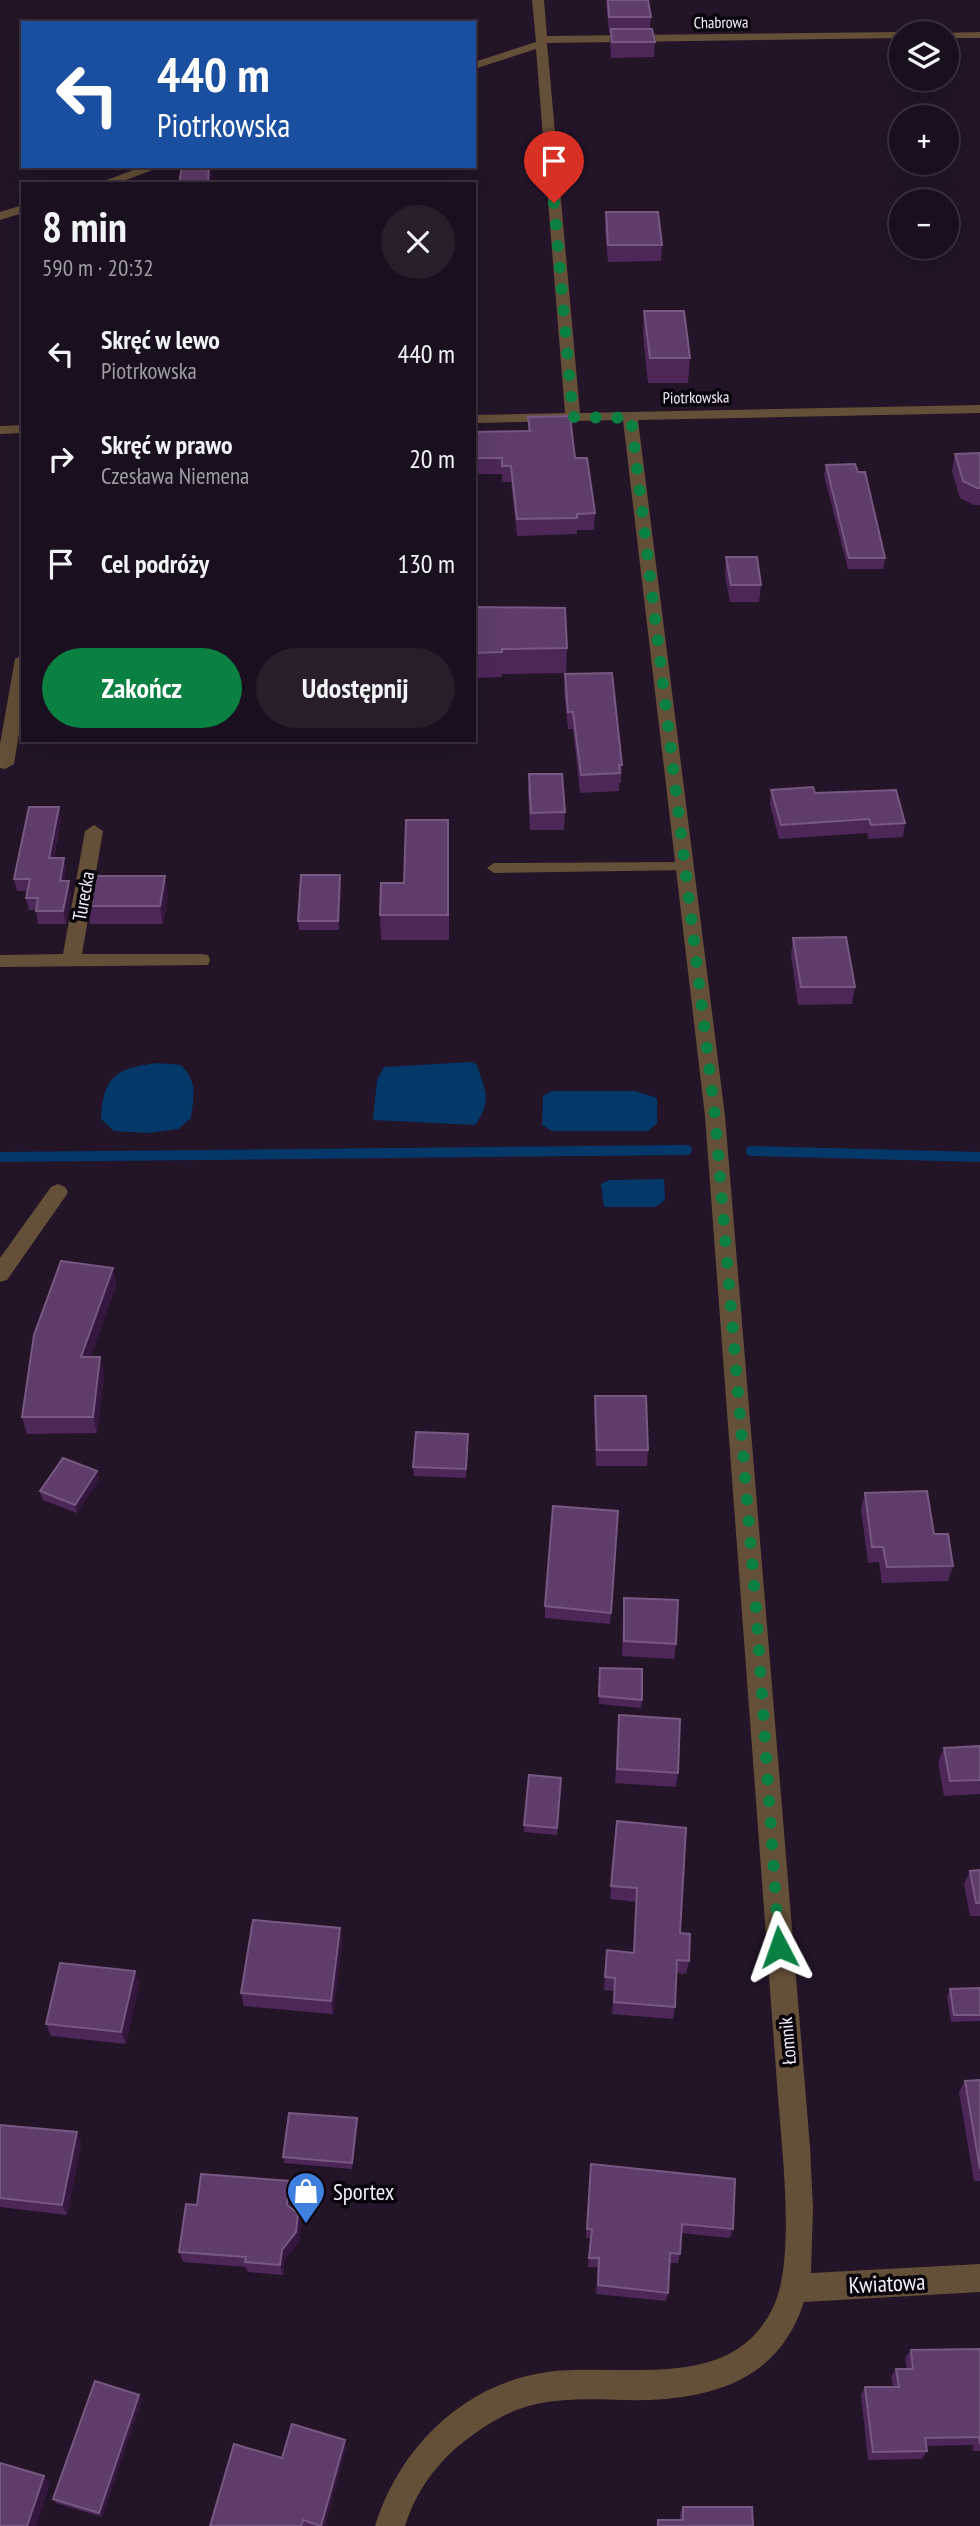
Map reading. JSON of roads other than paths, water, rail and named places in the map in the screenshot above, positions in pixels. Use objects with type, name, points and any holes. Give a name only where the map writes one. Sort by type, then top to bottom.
[{"type":"street","points":[[538,0],[573,417]]},
{"type":"street","points":[[959,35],[980,34]]},
{"type":"street","name":"Chabrowa","points":[[476,65],[541,42],[889,35]]},
{"type":"street","points":[[108,182],[151,168]]},
{"type":"street","points":[[0,216],[21,210]]},
{"type":"street","name":"Piotrkowska","points":[[476,419],[980,409]]},
{"type":"street","name":"Łomnik","points":[[390,2526],[408,2482],[426,2453],[471,2417],[505,2400],[547,2387],[689,2383],[737,2368],[754,2356],[773,2334],[787,2312],[793,2288],[798,2244],[792,2097],[757,1621],[715,1116],[631,416]]},
{"type":"street","points":[[0,430],[21,429]]},
{"type":"street","points":[[5,764],[18,710],[21,679]]},
{"type":"street","name":"Turecka","points":[[71,961],[94,831]]},
{"type":"street","points":[[0,961],[201,960]]},
{"type":"street","points":[[0,1274],[58,1192]]},
{"type":"street","name":"Kwiatowa","points":[[793,2288],[980,2278]]},
{"type":"lane","points":[[494,868],[685,867]]},
{"type":"water","points":[[471,1062],[477,1065],[486,1096],[481,1117],[475,1125],[373,1120],[377,1080],[384,1067]]},
{"type":"water","points":[[158,1063],[181,1065],[190,1078],[194,1096],[191,1118],[178,1129],[148,1133],[114,1131],[101,1119],[102,1104],[109,1084],[122,1072]]},
{"type":"water","points":[[552,1091],[635,1091],[657,1098],[657,1123],[648,1131],[552,1131],[542,1125],[543,1096]]},
{"type":"water","points":[[664,1179],[665,1200],[655,1207],[604,1207],[601,1184],[609,1180]]},
{"type":"waterway","points":[[0,1157],[687,1150]]},
{"type":"waterway","points":[[751,1151],[980,1157]]},
{"type":"place","name":"Sportex","points":[[306,2225]]}]
